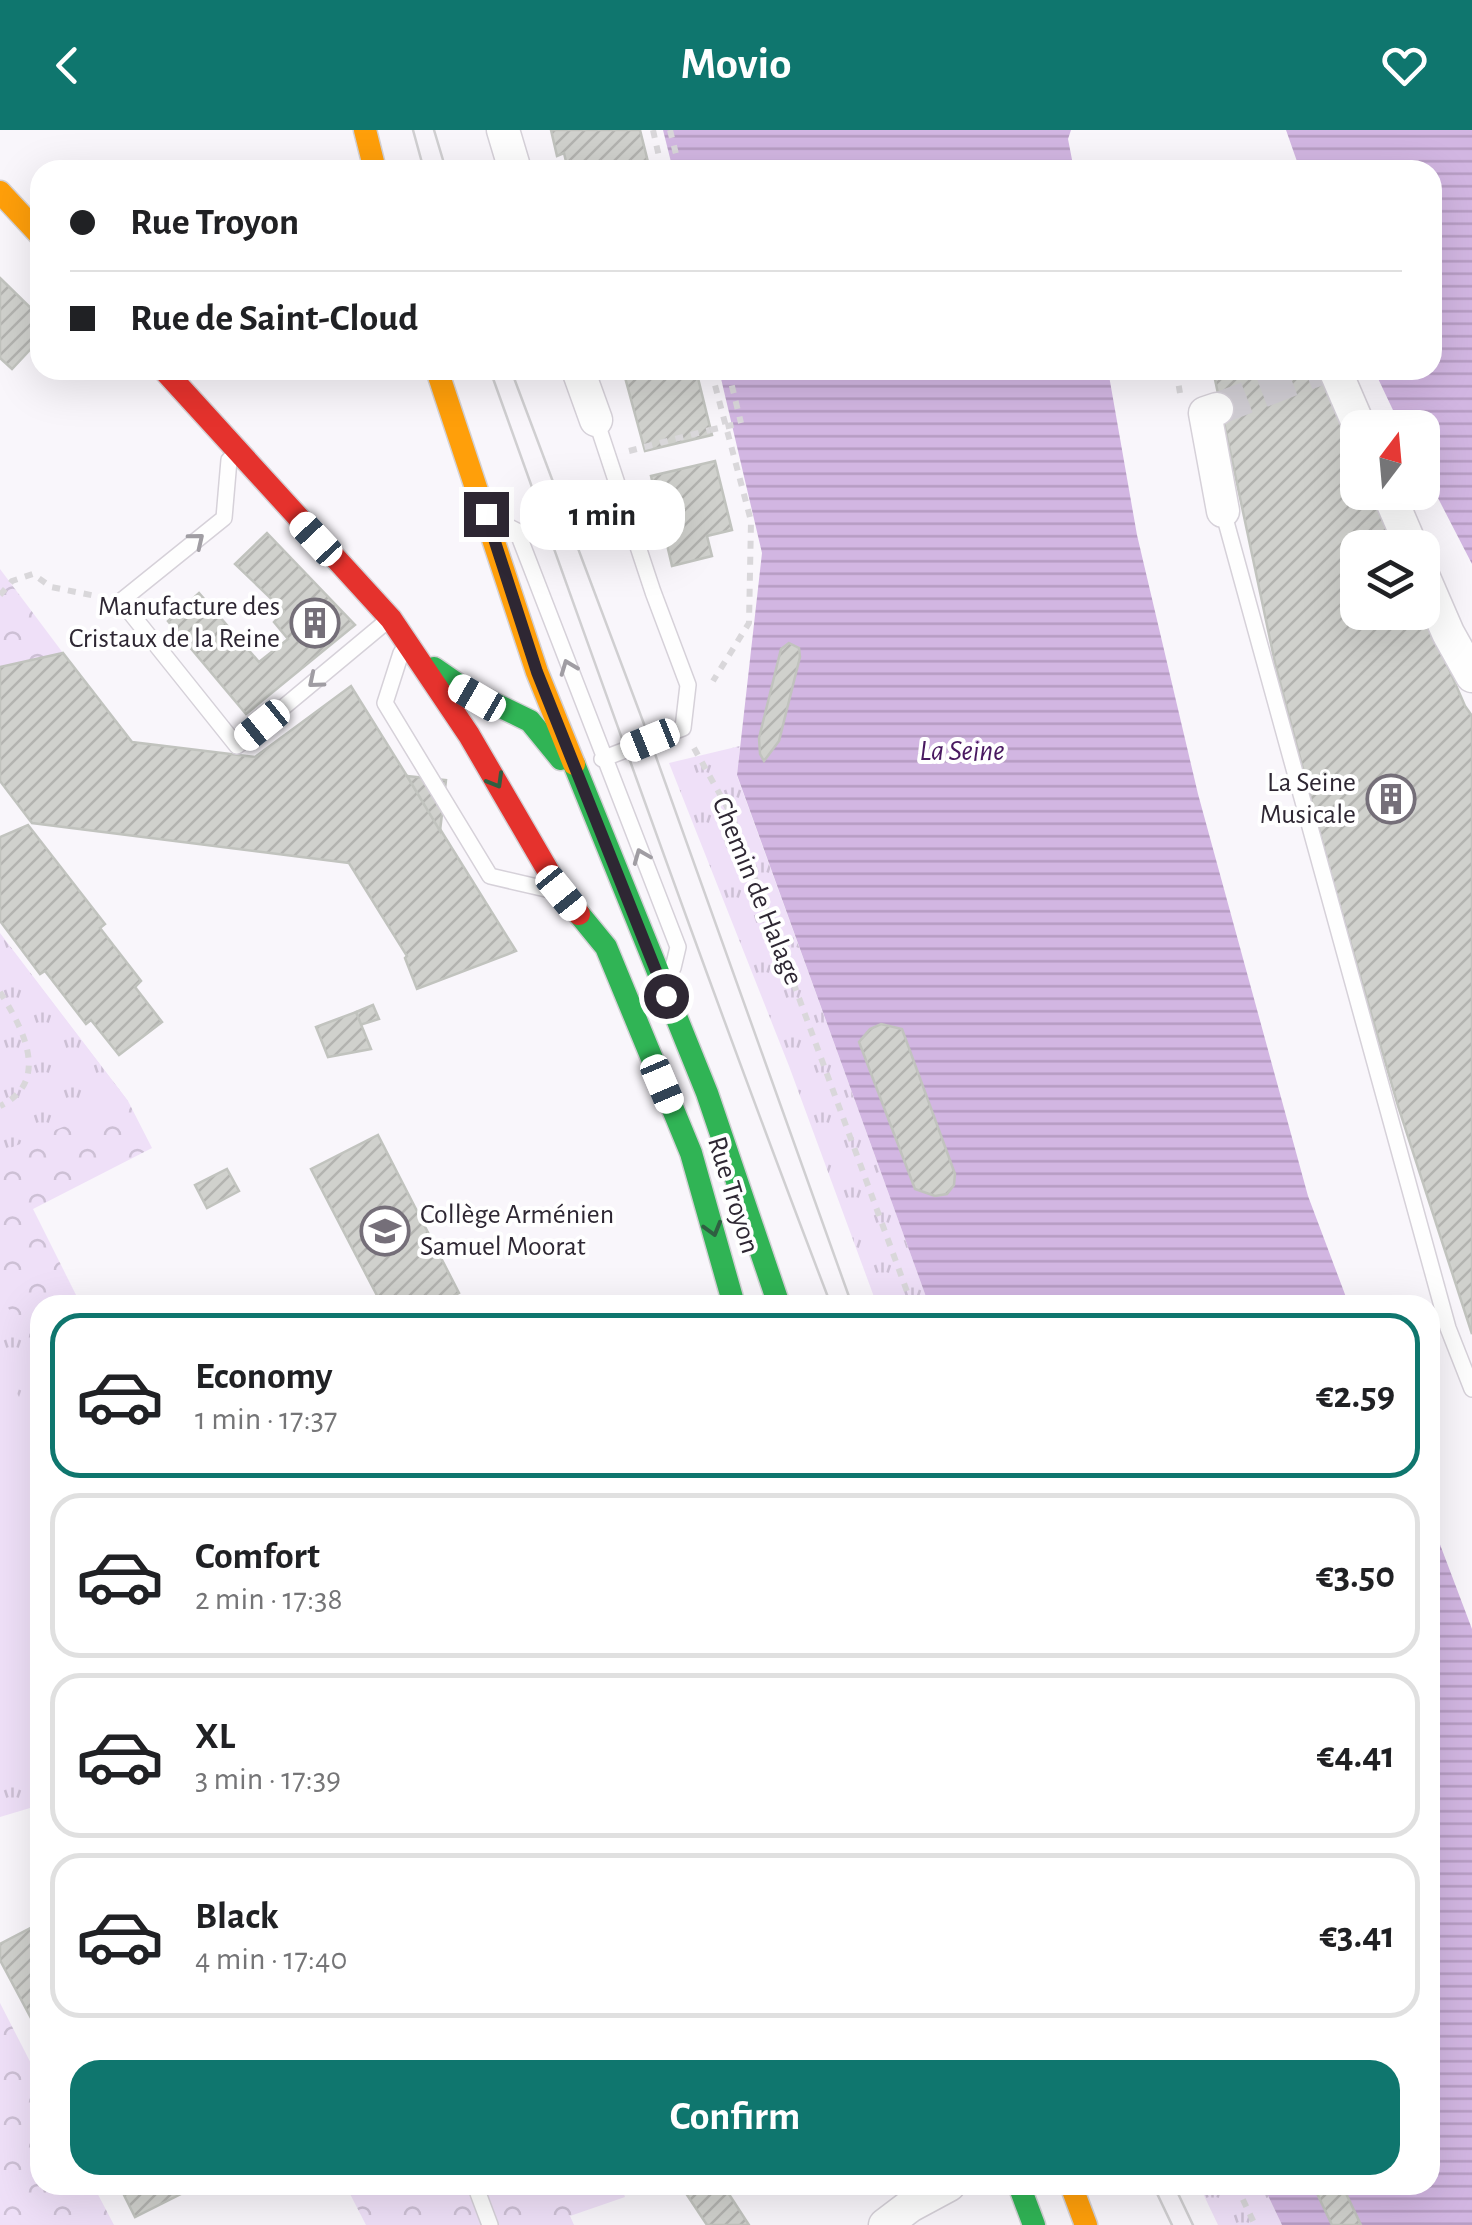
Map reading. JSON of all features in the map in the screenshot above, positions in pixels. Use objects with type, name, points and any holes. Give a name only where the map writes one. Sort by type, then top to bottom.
[{"type":"main road","points":[[364,130],[372,160]]},
{"type":"main road","points":[[0,192],[30,225]]},
{"type":"main road","name":"Rue Troyon","points":[[173,380],[390,619],[469,735],[561,893],[606,948],[690,1153],[731,1295]]},
{"type":"main road","name":"Rue Troyon","points":[[440,380],[537,672],[707,1093],[776,1295]]},
{"type":"main road","points":[[406,640],[446,680],[477,698],[528,718],[551,742],[592,810]]},
{"type":"main road","points":[[477,698],[502,704],[530,693],[537,672]]},
{"type":"main road","points":[[1023,2195],[1034,2225]]},
{"type":"main road","points":[[1075,2195],[1086,2225]]},
{"type":"street","points":[[503,130],[512,160]]},
{"type":"street","points":[[582,380],[596,420]]},
{"type":"street","points":[[1339,380],[1352,410]]},
{"type":"street","points":[[1217,409],[1205,413],[1223,512]]},
{"type":"street","points":[[1440,609],[1472,676]]},
{"type":"street","points":[[885,2225],[931,2195]]},
{"type":"lane","points":[[596,420],[688,686],[682,728],[602,758]]},
{"type":"lane","points":[[231,443],[224,518],[121,600],[237,746],[390,619]]},
{"type":"lane","points":[[1223,512],[1439,1295]]},
{"type":"lane","points":[[486,514],[517,531],[678,947],[666,996]]},
{"type":"lane","points":[[406,640],[385,703],[490,876],[561,893]]},
{"type":"lane","points":[[1440,1299],[1472,1389]]},
{"type":"lane","points":[[479,2195],[490,2225]]},
{"type":"path","points":[[653,130],[660,160]]},
{"type":"path","points":[[670,130],[678,160]]},
{"type":"path","points":[[682,728],[749,623],[751,521],[714,380]]},
{"type":"path","points":[[644,448],[741,422],[730,380]]},
{"type":"path","points":[[0,595],[12,580],[33,574],[51,587],[121,600]]},
{"type":"path","name":"Chemin de Halage","points":[[682,728],[732,816],[908,1295]]},
{"type":"path","points":[[0,992],[31,1057],[27,1080],[0,1106]]},
{"type":"path","points":[[1241,2195],[1255,2225]]},
{"type":"green space","points":[[0,569],[63,653],[0,667]]},
{"type":"green space","points":[[740,746],[737,776],[925,1295],[873,1295],[789,1066],[669,763]]},
{"type":"green space","points":[[0,933],[128,1101],[152,1148],[33,1209],[76,1295],[30,1295],[30,1419],[0,1359]]},
{"type":"green space","points":[[0,934],[128,1101],[0,1152]]},
{"type":"green space","points":[[0,1292],[30,1350],[30,1808],[0,1817]]},
{"type":"green space","points":[[0,1359],[30,1419],[30,1776],[0,1791]]},
{"type":"green space","points":[[0,2003],[30,2062],[30,2195],[98,2195],[114,2225],[0,2225]]},
{"type":"green space","points":[[351,2195],[625,2197],[570,2216],[574,2225],[366,2225]]},
{"type":"green space","points":[[1204,2195],[1268,2195],[1282,2225],[1218,2225]]},
{"type":"water","points":[[663,130],[1071,130],[1068,139],[1072,160],[670,160]]},
{"type":"water","points":[[1286,130],[1472,130],[1472,564],[1440,502],[1440,410],[1393,410],[1379,380],[1442,380],[1442,160],[1296,160]]},
{"type":"water","name":"La Seine","points":[[721,380],[1110,380],[1137,535],[1198,794],[1308,1196],[1345,1295],[925,1295],[737,775],[762,553]]},
{"type":"water","points":[[1440,1544],[1472,1629],[1472,2225],[1282,2225],[1268,2195],[1440,2195]]},
{"type":"building","points":[[551,130],[640,130],[648,160],[566,160],[564,153],[557,156]]},
{"type":"building","points":[[0,278],[30,307],[30,350],[12,369],[0,358]]},
{"type":"building","points":[[626,380],[698,380],[712,435],[645,451]]},
{"type":"building","name":"La Seine Musicale","points":[[1215,380],[1326,380],[1340,412],[1340,510],[1382,510],[1390,530],[1340,530],[1340,630],[1432,630],[1472,716],[1472,1334],[1398,1106],[1275,663]]},
{"type":"building","points":[[715,461],[732,530],[707,536],[712,556],[672,566],[651,476]]},
{"type":"building","name":"Manufacture des Cristaux de la Reine","points":[[267,533],[355,625],[246,714],[168,621],[199,593],[259,662],[288,639],[274,622],[284,611],[235,564]]},
{"type":"building","points":[[789,643],[799,648],[800,657],[779,741],[764,761],[759,738],[781,649]]},
{"type":"building","points":[[63,653],[132,742],[255,757],[351,686],[516,951],[417,989],[407,956],[349,863],[32,823],[0,781],[0,667]]},
{"type":"building","points":[[407,776],[446,780],[440,831]]},
{"type":"building","points":[[28,825],[105,924],[100,928],[141,981],[135,987],[162,1022],[119,1055],[91,1020],[86,1024],[45,971],[40,974],[0,921],[0,837]]},
{"type":"building","points":[[373,1005],[379,1019],[360,1025],[356,1012]]},
{"type":"building","points":[[356,1012],[371,1049],[328,1057],[316,1027]]},
{"type":"building","points":[[881,1024],[902,1029],[955,1174],[954,1185],[947,1194],[935,1196],[915,1189],[859,1042],[870,1029]]},
{"type":"building","name":"Collège Arménien Samuel Moorat","points":[[378,1135],[459,1293],[377,1295],[311,1169]]},
{"type":"building","points":[[227,1169],[239,1191],[207,1208],[195,1185]]},
{"type":"building","points":[[30,1928],[30,2016],[0,1960],[0,1944]]},
{"type":"building","points":[[124,2195],[179,2195],[135,2217]]},
{"type":"building","points":[[687,2195],[730,2195],[749,2225],[707,2225]]},
{"type":"building","points":[[1318,2195],[1347,2195],[1361,2225],[1332,2225]]},
{"type":"tunnel","points":[[1217,409],[1292,380]]},
{"type":"tram line","points":[[413,130],[421,160]]},
{"type":"tram line","points":[[434,130],[443,160]]},
{"type":"tram line","points":[[494,380],[700,955],[827,1295]]},
{"type":"tram line","points":[[515,380],[650,740],[848,1295]]},
{"type":"tram line","points":[[1158,2195],[1172,2225]]},
{"type":"tram line","points":[[1179,2195],[1193,2225]]},
{"type":"traffic: fast","points":[[434,668],[466,690],[530,721],[561,759]]},
{"type":"traffic: fast","points":[[574,764],[707,1093],[776,1295]]},
{"type":"traffic: fast","points":[[579,914],[606,947],[691,1153],[731,1295]]},
{"type":"traffic: fast","points":[[1023,2195],[1034,2225]]},
{"type":"traffic: slow","points":[[365,130],[372,160]]},
{"type":"traffic: slow","points":[[0,192],[30,224]]},
{"type":"traffic: slow","points":[[440,380],[537,672],[574,764]]},
{"type":"traffic: slow","points":[[1075,2195],[1086,2225]]},
{"type":"traffic: jam","points":[[173,380],[391,619],[469,735],[561,893],[579,914]]},
{"type":"place","name":"Manufacture des Cristaux de la Reine","points":[[315,623]]},
{"type":"place","name":"La Seine Musicale","points":[[1391,799]]},
{"type":"place","name":"Collège Arménien Samuel Moorat","points":[[385,1231]]},
{"type":"route","points":[[486,514],[537,672],[666,996]]}]
